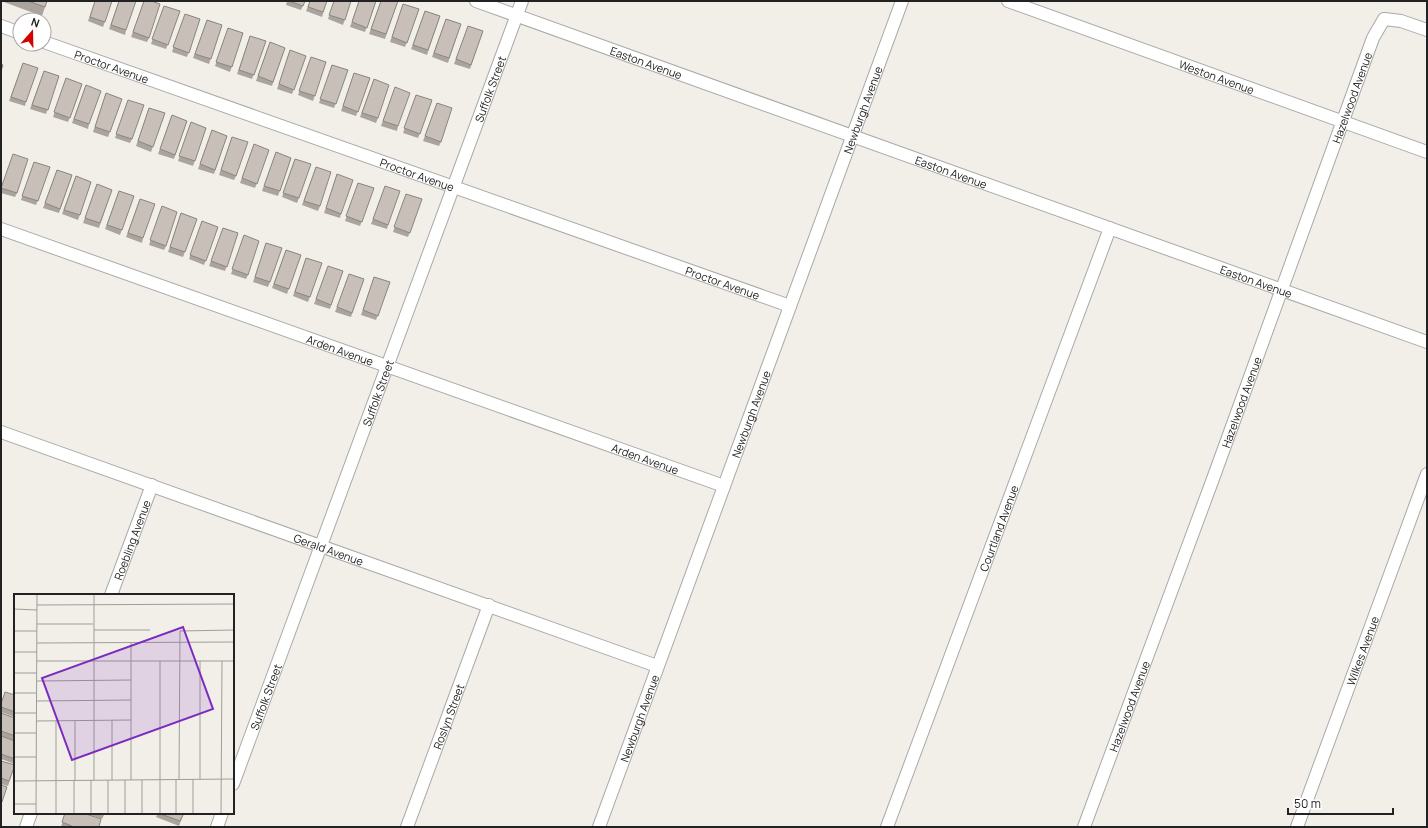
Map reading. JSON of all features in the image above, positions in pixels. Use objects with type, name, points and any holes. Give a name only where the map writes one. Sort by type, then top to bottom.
[{"type":"street","name":"Easton Avenue","points":[[476,1],[1427,342]]},
{"type":"street","name":"Suffolk Street","points":[[234,781],[522,1]]},
{"type":"street","name":"Newburgh Avenue","points":[[599,827],[902,1]]},
{"type":"street","name":"Weston Avenue","points":[[1008,1],[1427,152]]},
{"type":"street","name":"Hazelwood Avenue","points":[[1084,827],[1373,38],[1384,19],[1401,21],[1427,30]]},
{"type":"street","points":[[1,26],[12,30]]},
{"type":"street","name":"Proctor Avenue","points":[[52,45],[790,306]]},
{"type":"street","name":"Courtland Avenue","points":[[887,827],[1110,228]]},
{"type":"street","name":"Arden Avenue","points":[[1,230],[724,486]]},
{"type":"street","name":"Gerald Avenue","points":[[1,432],[657,666]]},
{"type":"street","name":"Wilkes Avenue","points":[[1297,827],[1427,474]]},
{"type":"street","name":"Roebling Avenue","points":[[110,594],[152,485]]},
{"type":"street","name":"Roslyn Street","points":[[407,827],[489,605]]},
{"type":"street","points":[[26,827],[31,814]]},
{"type":"street","points":[[217,827],[222,814]]},
{"type":"building","points":[[28,1],[47,1],[45,7]]},
{"type":"building","points":[[95,1],[112,1],[105,22],[90,17]]},
{"type":"building","points":[[119,1],[136,1],[126,30],[111,25]]},
{"type":"building","points":[[144,1],[151,1],[160,4],[149,38],[133,32]]},
{"type":"building","points":[[289,1],[305,1],[303,6]]},
{"type":"building","points":[[310,1],[327,1],[323,12],[308,7]]},
{"type":"building","points":[[334,1],[351,1],[345,20],[329,15]]},
{"type":"building","points":[[359,1],[376,1],[367,28],[352,22]]},
{"type":"building","points":[[381,1],[398,1],[386,34],[371,29]]},
{"type":"building","points":[[403,4],[419,9],[407,43],[392,37]]},
{"type":"building","points":[[164,6],[180,11],[168,45],[152,39]]},
{"type":"building","points":[[425,11],[440,16],[428,50],[413,45]]},
{"type":"building","points":[[185,14],[200,19],[189,53],[173,47]]},
{"type":"building","points":[[446,19],[461,24],[449,58],[434,53]]},
{"type":"building","points":[[207,20],[222,25],[211,59],[195,54]]},
{"type":"building","points":[[468,26],[483,31],[471,65],[456,59]]},
{"type":"building","points":[[228,28],[243,33],[232,67],[216,62]]},
{"type":"building","points":[[250,36],[266,41],[254,75],[239,70]]},
{"type":"building","points":[[270,42],[285,48],[273,82],[258,76]]},
{"type":"building","points":[[290,50],[306,56],[294,90],[279,84]]},
{"type":"building","points":[[311,57],[326,62],[315,96],[299,91]]},
{"type":"building","points":[[23,63],[38,68],[26,102],[11,97]]},
{"type":"building","points":[[332,65],[348,70],[336,104],[320,99]]},
{"type":"building","points":[[44,71],[59,76],[48,110],[32,105]]},
{"type":"building","points":[[354,73],[370,78],[358,112],[343,106]]},
{"type":"building","points":[[66,78],[82,84],[70,118],[54,112]]},
{"type":"building","points":[[374,79],[389,85],[378,118],[362,113]]},
{"type":"building","points":[[86,85],[101,91],[89,124],[74,119]]},
{"type":"building","points":[[395,87],[410,93],[398,126],[383,121]]},
{"type":"building","points":[[106,93],[122,99],[110,132],[95,127]]},
{"type":"building","points":[[416,95],[432,100],[420,134],[404,128]]},
{"type":"building","points":[[128,100],[144,105],[132,139],[116,134]]},
{"type":"building","points":[[437,103],[452,108],[441,142],[425,136]]},
{"type":"building","points":[[149,108],[165,113],[153,147],[138,141]]},
{"type":"building","points":[[172,115],[187,121],[175,155],[160,149]]},
{"type":"building","points":[[191,122],[206,128],[195,161],[179,156]]},
{"type":"building","points":[[212,130],[227,136],[215,170],[200,164]]},
{"type":"building","points":[[232,137],[248,142],[236,176],[221,170]]},
{"type":"building","points":[[254,144],[269,150],[257,184],[242,178]]},
{"type":"building","points":[[276,152],[291,158],[280,191],[264,186]]},
{"type":"building","points":[[13,154],[28,159],[17,193],[1,188]]},
{"type":"building","points":[[295,159],[311,164],[299,198],[283,193]]},
{"type":"building","points":[[34,162],[50,167],[38,201],[22,196]]},
{"type":"building","points":[[316,167],[331,172],[320,206],[304,201]]},
{"type":"building","points":[[57,170],[72,175],[60,209],[45,203]]},
{"type":"building","points":[[337,174],[353,180],[341,214],[326,208]]},
{"type":"building","points":[[76,176],[91,182],[80,215],[64,210]]},
{"type":"building","points":[[358,183],[374,188],[362,222],[346,216]]},
{"type":"building","points":[[97,184],[112,190],[100,223],[85,218]]},
{"type":"building","points":[[385,186],[400,191],[388,225],[373,219]]},
{"type":"building","points":[[119,191],[134,196],[122,230],[107,225]]},
{"type":"building","points":[[406,194],[422,199],[410,233],[394,227]]},
{"type":"building","points":[[140,199],[155,204],[143,238],[128,233]]},
{"type":"building","points":[[162,206],[177,212],[166,246],[150,240]]},
{"type":"building","points":[[181,213],[197,219],[185,252],[170,247]]},
{"type":"building","points":[[202,221],[218,227],[206,261],[190,255]]},
{"type":"building","points":[[223,228],[238,233],[227,267],[211,261]]},
{"type":"building","points":[[244,235],[259,241],[248,275],[232,269]]},
{"type":"building","points":[[266,243],[282,248],[270,282],[255,277]]},
{"type":"building","points":[[286,250],[301,255],[289,289],[274,284]]},
{"type":"building","points":[[306,258],[322,263],[310,297],[295,292]]},
{"type":"building","points":[[328,266],[343,271],[331,305],[316,299]]},
{"type":"building","points":[[349,274],[364,279],[352,313],[337,307]]},
{"type":"building","points":[[374,277],[390,282],[378,316],[363,310]]},
{"type":"building","points":[[5,692],[14,695],[14,712],[1,707]]},
{"type":"building","points":[[1,713],[14,718],[14,736],[1,731]]},
{"type":"building","points":[[1,736],[14,741],[14,759],[1,754]]},
{"type":"building","points":[[1,761],[14,765],[9,781],[1,778]]},
{"type":"building","points":[[1,785],[7,787],[2,802],[1,802]]},
{"type":"building","points":[[65,814],[86,814],[101,819],[99,827],[74,827],[62,822]]},
{"type":"building","points":[[161,814],[184,814],[180,821]]}]
